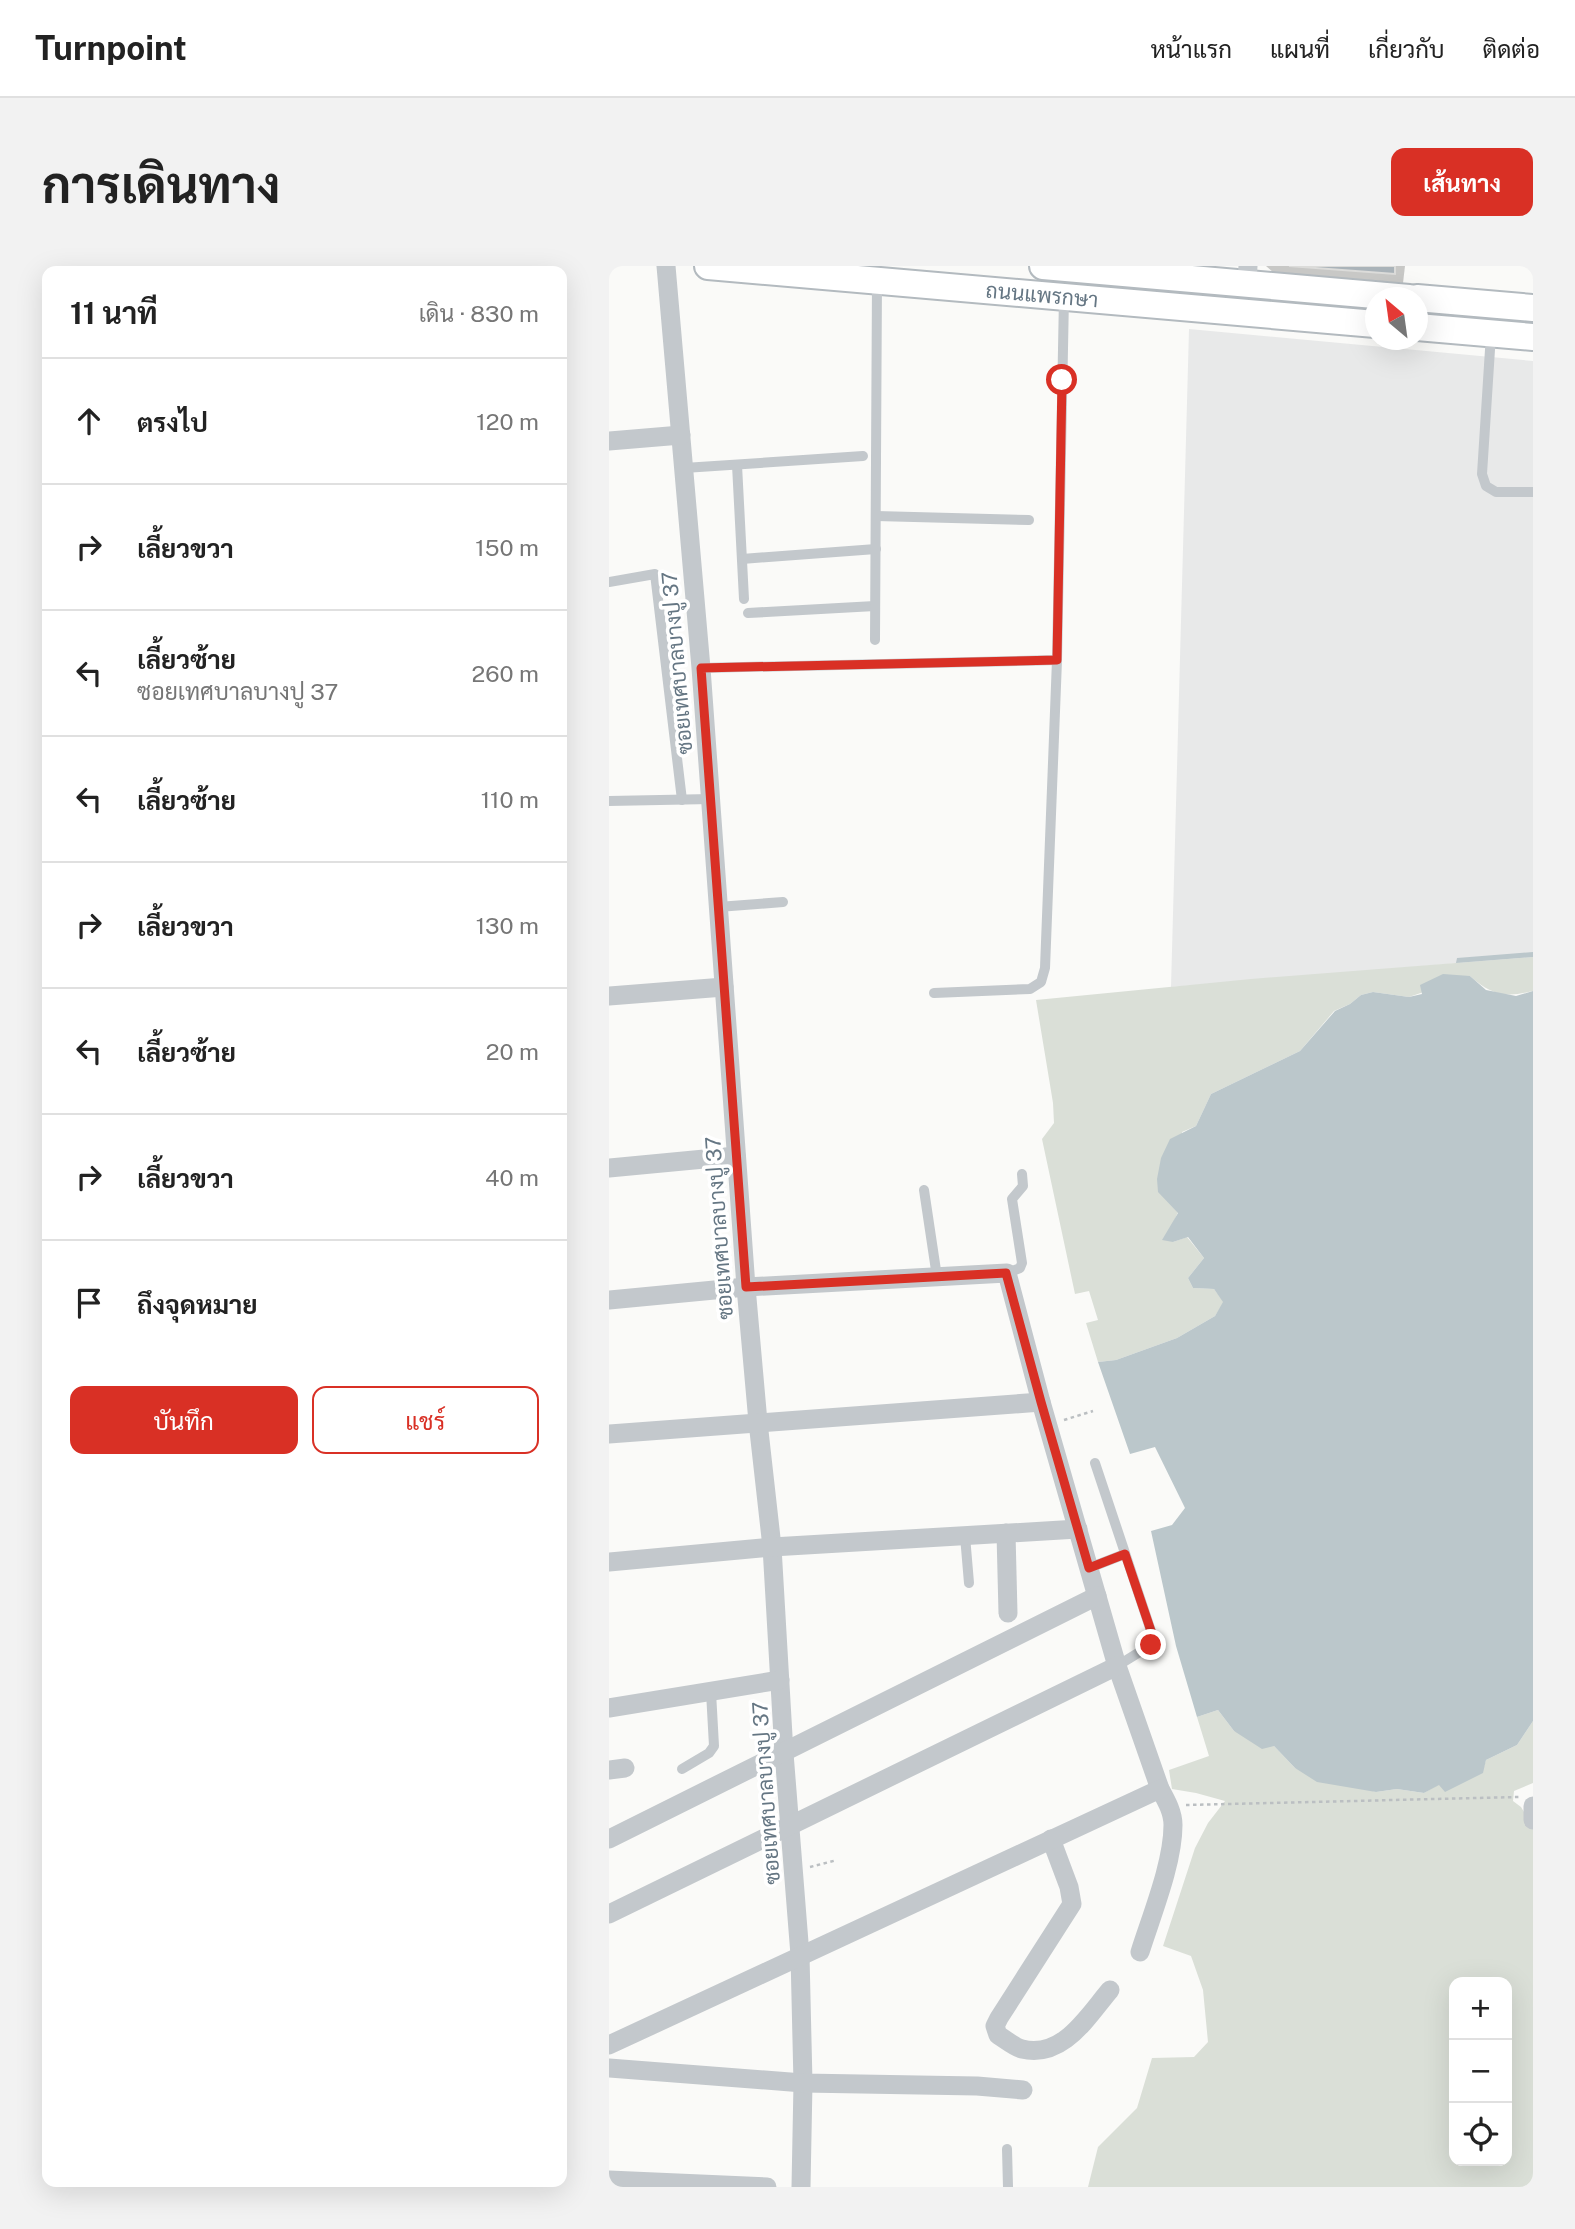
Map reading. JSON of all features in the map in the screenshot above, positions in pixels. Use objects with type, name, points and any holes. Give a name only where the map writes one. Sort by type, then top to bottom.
[{"type":"main road","name":"ถนนแพรกษา","points":[[708,266],[1365,323]]},
{"type":"main road","name":"ถนนแพรกษา","points":[[1043,266],[1247,275],[1365,292]]},
{"type":"main road","points":[[1428,299],[1533,308]]},
{"type":"main road","points":[[1428,328],[1533,337]]},
{"type":"street","name":"ซอยเทศบาลบางปู 37","points":[[666,266],[701,668],[746,1287],[772,1547],[784,1753],[800,1955],[803,2083],[801,2187]]},
{"type":"street","points":[[609,440],[681,435]]},
{"type":"street","points":[[609,996],[724,987]]},
{"type":"street","points":[[609,1168],[736,1156]]},
{"type":"street","points":[[609,1300],[746,1287],[1006,1273],[1117,1666],[1173,1823],[1169,1858],[1140,1952]]},
{"type":"street","points":[[609,1434],[1041,1402]]},
{"type":"street","points":[[609,1562],[772,1547],[1078,1529]]},
{"type":"street","points":[[1006,1533],[1008,1613]]},
{"type":"street","points":[[609,1839],[1097,1596]]},
{"type":"street","points":[[609,1914],[1117,1666]]},
{"type":"street","points":[[609,1708],[780,1680]]},
{"type":"street","points":[[609,2045],[1051,1839],[1164,1797]]},
{"type":"street","points":[[1533,1806],[1533,1821]]},
{"type":"street","points":[[1051,1839],[1069,1887],[1072,1904],[999,2018],[996,2026],[998,2035],[1020,2049],[1040,2051],[1053,2048],[1067,2039],[1110,1990]]},
{"type":"street","points":[[609,2068],[803,2083],[977,2086],[1023,2090]]},
{"type":"street","points":[[609,2180],[767,2187]]},
{"type":"lane","points":[[875,640],[877,281]]},
{"type":"lane","points":[[934,993],[1030,989],[1041,982],[1045,968],[1057,660],[1064,297]]},
{"type":"lane","points":[[1492,334],[1482,474],[1486,486],[1496,492],[1533,492]]},
{"type":"lane","points":[[684,468],[863,456]]},
{"type":"lane","points":[[737,464],[744,599]]},
{"type":"lane","points":[[876,516],[1029,520]]},
{"type":"lane","points":[[742,559],[876,549]]},
{"type":"lane","points":[[609,582],[655,574],[681,800]]},
{"type":"lane","points":[[748,613],[875,606]]},
{"type":"lane","points":[[701,668],[1057,660]]},
{"type":"lane","points":[[609,801],[711,799]]},
{"type":"lane","points":[[719,907],[783,902]]},
{"type":"lane","points":[[1006,1273],[1020,1268],[1022,1263],[1011,1199],[1023,1186],[1022,1174]]},
{"type":"lane","points":[[924,1190],[937,1276]]},
{"type":"lane","points":[[1095,1463],[1153,1637],[1151,1645],[1117,1666]]},
{"type":"lane","points":[[965,1536],[969,1583]]},
{"type":"lane","points":[[1089,1568],[1125,1554]]},
{"type":"lane","points":[[682,1769],[709,1753],[714,1746],[711,1692]]},
{"type":"lane","points":[[1007,2149],[1008,2187]]},
{"type":"path","points":[[1047,1425],[1093,1410]]},
{"type":"path","points":[[1164,1797],[1219,1805],[1515,1796]]},
{"type":"path","points":[[794,1870],[837,1860]]},
{"type":"shaded area","points":[[1189,329],[1365,345],[1365,350],[1415,350],[1533,361],[1533,957],[1171,987]]},
{"type":"shaded area","points":[[1533,952],[1533,957],[1456,963],[1457,958]]},
{"type":"shaded area","points":[[1533,957],[1533,991],[1499,993],[1470,976],[1409,997],[1373,992],[1361,995],[1350,1004],[1334,1011],[1300,1051],[1211,1094],[1196,1126],[1182,1132],[1178,1212],[1171,1228],[1173,1242],[1187,1237],[1204,1258],[1188,1278],[1193,1288],[1214,1289],[1224,1302],[1215,1316],[1177,1338],[1116,1360],[1098,1362],[1086,1323],[1098,1320],[1089,1291],[1075,1294],[1042,1139],[1054,1123],[1036,1000],[1251,979]]},
{"type":"shaded area","points":[[1443,974],[1470,976],[1486,990],[1516,996],[1533,991],[1533,1721],[1517,1745],[1486,1760],[1483,1773],[1445,1792],[1439,1785],[1424,1793],[1397,1789],[1376,1792],[1317,1782],[1295,1768],[1274,1746],[1262,1749],[1234,1731],[1218,1710],[1197,1717],[1176,1646],[1151,1531],[1172,1525],[1185,1508],[1155,1447],[1130,1454],[1098,1362],[1116,1360],[1177,1338],[1215,1316],[1223,1302],[1214,1289],[1193,1288],[1188,1278],[1204,1258],[1188,1237],[1173,1242],[1162,1240],[1178,1213],[1158,1192],[1157,1179],[1161,1158],[1170,1139],[1196,1126],[1211,1094],[1300,1051],[1335,1011],[1361,995],[1373,992],[1409,997],[1422,994],[1420,985]]},
{"type":"shaded area","points":[[1218,1710],[1234,1731],[1274,1746],[1295,1768],[1376,1792],[1397,1789],[1424,1793],[1439,1784],[1482,1773],[1486,1760],[1517,1745],[1533,1721],[1533,1783],[1514,1791],[1513,1801],[1521,1807],[1533,1827],[1533,2187],[1088,2187],[1098,2147],[1137,2108],[1152,2058],[1194,2057],[1208,2042],[1203,1990],[1191,1956],[1163,1946],[1195,1848],[1208,1823],[1225,1801],[1172,1789],[1169,1770],[1209,1756],[1197,1717]]},
{"type":"building","points":[[1289,266],[1395,266],[1395,274]]},
{"type":"route","points":[[1062,380],[1057,660],[701,668],[746,1287],[1006,1273],[1089,1568],[1125,1554],[1153,1637],[1151,1645]]}]
